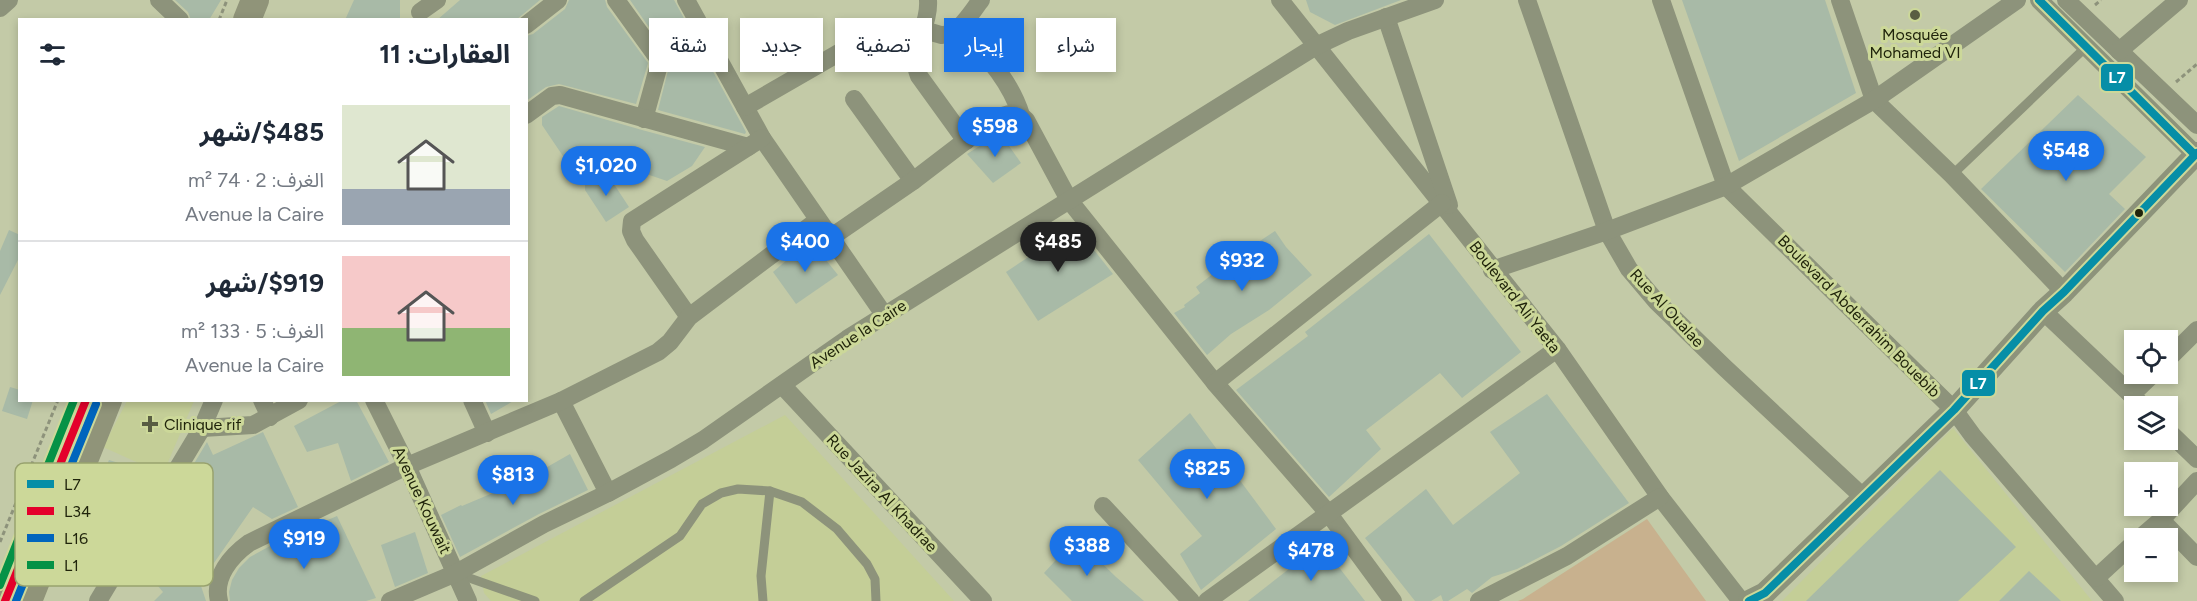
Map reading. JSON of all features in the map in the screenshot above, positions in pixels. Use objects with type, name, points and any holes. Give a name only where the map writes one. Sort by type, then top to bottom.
[{"type":"main road","points":[[249,18],[255,0]]},
{"type":"main road","points":[[268,18],[274,0]]},
{"type":"main road","points":[[61,463],[86,402]]},
{"type":"main road","points":[[83,463],[107,402]]},
{"type":"main road","points":[[5,601],[15,577]]},
{"type":"main road","points":[[28,601],[34,586]]},
{"type":"street","points":[[0,8],[9,0]]},
{"type":"street","points":[[159,0],[178,18]]},
{"type":"street","points":[[419,10],[437,0]]},
{"type":"street","points":[[528,23],[558,0]]},
{"type":"street","points":[[616,0],[660,61],[644,119]]},
{"type":"street","points":[[686,0],[745,107],[755,143],[818,220],[885,316]]},
{"type":"street","points":[[927,18],[928,0]]},
{"type":"street","points":[[966,18],[981,0]]},
{"type":"street","name":"Boulevard Ali Yaeta","points":[[1280,0],[1557,349],[1660,497],[1741,601]]},
{"type":"street","points":[[1297,0],[1313,42]]},
{"type":"street","name":"Avenue la Caire","points":[[390,601],[456,573],[544,524],[609,493],[703,440],[847,339],[1069,200],[1313,42],[1435,0]]},
{"type":"street","name":"Rue Al Oualae","points":[[1527,0],[1607,231],[1629,268],[1656,301],[1862,496]]},
{"type":"street","name":"Boulevard Abderrahim Bouebib","points":[[1661,0],[1726,186],[1954,410],[1973,436],[2115,601]]},
{"type":"street","points":[[1840,0],[1874,100],[1952,176],[2064,292]]},
{"type":"street","points":[[1492,270],[1607,231],[1726,186],[1874,100],[2017,0]]},
{"type":"street","points":[[1758,598],[1954,410],[2043,311],[2196,155],[2039,0]]},
{"type":"street","points":[[2066,0],[2197,125]]},
{"type":"street","points":[[2119,51],[2179,0]]},
{"type":"street","points":[[1386,17],[1454,218]]},
{"type":"street","points":[[745,107],[835,55]]},
{"type":"street","points":[[917,72],[966,141]]},
{"type":"street","points":[[998,72],[1015,96],[1021,115]]},
{"type":"street","points":[[528,114],[552,96],[560,95],[644,119],[755,143]]},
{"type":"street","points":[[854,99],[913,182]]},
{"type":"street","points":[[830,238],[913,182],[994,119],[1015,113],[1021,115],[1026,120],[1069,200],[1215,383],[1329,514],[1393,601]]},
{"type":"street","points":[[689,317],[635,240],[631,231],[632,221],[755,143]]},
{"type":"street","points":[[1215,383],[1442,203]]},
{"type":"street","points":[[219,601],[216,588],[222,573],[249,543],[407,466],[561,400],[658,352],[670,342],[689,317],[818,220]]},
{"type":"street","points":[[2043,311],[2132,396]]},
{"type":"street","points":[[2178,349],[2197,330]]},
{"type":"street","points":[[1207,601],[1557,349]]},
{"type":"street","name":"Rue Jazira Al Khadrae","points":[[782,386],[983,601]]},
{"type":"street","points":[[561,400],[609,493]]},
{"type":"street","points":[[181,463],[202,428],[213,402]]},
{"type":"street","points":[[202,428],[253,425],[266,409],[292,402]]},
{"type":"street","name":"Avenue Kouwait","points":[[375,402],[407,466],[468,601]]},
{"type":"street","points":[[473,402],[487,433]]},
{"type":"street","points":[[2178,440],[2197,459]]},
{"type":"street","points":[[2152,528],[2197,481]]},
{"type":"street","points":[[1479,601],[1567,556],[1660,497]]},
{"type":"street","points":[[1103,506],[1191,601]]},
{"type":"street","points":[[2161,520],[2197,557]]},
{"type":"street","points":[[2096,578],[2124,552]]},
{"type":"street","points":[[98,601],[107,586]]},
{"type":"lane","points":[[1952,176],[2086,47]]},
{"type":"lane","points":[[584,601],[680,536],[702,504],[721,493],[738,489],[770,491],[802,502],[837,529],[867,564],[875,579],[876,601]]},
{"type":"lane","points":[[763,601],[761,576],[770,491]]},
{"type":"lane","points":[[456,573],[535,601]]},
{"type":"path","points":[[220,18],[227,0]]},
{"type":"path","points":[[2163,93],[2197,64]]},
{"type":"path","points":[[32,463],[57,402]]},
{"type":"path","points":[[0,542],[15,505]]},
{"type":"shaded area","name":"Clinique rif","points":[[126,402],[194,402],[168,463],[139,463],[103,447]]},
{"type":"shaded area","points":[[785,415],[954,601],[491,601],[484,593],[481,576]]},
{"type":"shaded area","points":[[1953,428],[2092,601],[1782,601]]},
{"type":"shaded area","points":[[1647,519],[1706,601],[1518,601],[1523,599]]},
{"type":"building","points":[[175,0],[221,0],[210,18],[190,18],[188,12]]},
{"type":"building","points":[[354,0],[400,0],[400,18],[346,18]]},
{"type":"building","points":[[460,0],[540,0],[518,18],[439,18]]},
{"type":"building","points":[[569,0],[605,0],[607,7],[648,63],[636,104],[559,84],[546,87],[528,100],[528,35],[565,9]]},
{"type":"building","points":[[630,0],[674,0],[684,18],[649,18],[649,27]]},
{"type":"building","points":[[1306,0],[1401,0],[1335,25],[1310,12]]},
{"type":"building","points":[[1682,0],[1825,0],[1856,93],[1739,161]]},
{"type":"building","points":[[668,72],[713,72],[746,132],[745,134],[658,110]]},
{"type":"building","points":[[2078,95],[2146,157],[2109,194],[2125,209],[2065,272],[1981,189]]},
{"type":"building","points":[[559,106],[705,147],[692,166],[667,181],[579,151],[571,168],[542,125],[542,117]]},
{"type":"building","points":[[1000,133],[1021,163],[993,183],[967,154]]},
{"type":"building","points":[[606,172],[629,207],[606,222],[585,190],[585,185]]},
{"type":"building","points":[[1075,226],[1113,274],[1038,321],[1006,272]]},
{"type":"building","points":[[9,230],[18,234],[18,260],[0,295],[0,251]]},
{"type":"building","points":[[1275,231],[1286,247],[1312,275],[1269,310],[1231,334],[1207,355],[1174,313],[1185,307],[1184,305],[1200,293],[1196,287]]},
{"type":"building","points":[[1429,234],[1521,352],[1462,398],[1440,373],[1366,430],[1381,449],[1329,497],[1236,390],[1308,336],[1305,332]]},
{"type":"building","points":[[810,240],[838,275],[796,304],[773,272]]},
{"type":"building","points":[[10,387],[18,389],[18,402],[32,402],[27,419],[2,411]]},
{"type":"building","points":[[1547,394],[1629,503],[1561,546],[1517,569],[1492,577],[1472,593],[1467,589],[1448,601],[1443,601],[1441,595],[1431,601],[1415,601],[1365,538],[1426,489],[1453,525],[1520,473],[1490,432]]},
{"type":"building","points":[[339,402],[357,402],[389,462],[351,481],[338,443],[307,452],[294,426]]},
{"type":"building","points":[[486,402],[512,402],[491,414]]},
{"type":"building","points":[[1190,413],[1276,529],[1201,590],[1180,554],[1202,536],[1138,460]]},
{"type":"building","points":[[263,432],[298,507],[272,519],[253,507],[213,564],[213,463],[194,463],[207,442],[213,455]]},
{"type":"building","points":[[570,454],[588,490],[460,557],[441,515],[528,478]]},
{"type":"building","points":[[1940,470],[2016,547],[1958,601],[1806,601]]},
{"type":"building","points":[[337,516],[376,598],[366,601],[230,601],[229,592],[232,580],[239,568],[250,557],[281,540]]},
{"type":"building","points":[[415,532],[428,573],[395,587],[381,545]]},
{"type":"building","points":[[1076,538],[1144,601],[1072,601],[1044,573]]},
{"type":"building","points":[[1321,544],[1365,601],[1248,601]]},
{"type":"building","points":[[2029,571],[2061,601],[1999,601]]},
{"type":"building","points":[[158,586],[201,586],[206,601],[154,601],[163,592]]},
{"type":"transit line","name":"L7","points":[[2039,0],[2195,155]]},
{"type":"transit line","name":"L7","points":[[1749,601],[1765,593],[1954,410],[2043,311],[2197,153]]},
{"type":"transit line","name":"L1","points":[[49,463],[73,402]]},
{"type":"transit line","name":"L34","points":[[61,463],[85,402]]},
{"type":"transit line","name":"L16","points":[[72,463],[96,404]]},
{"type":"transit line","name":"L1","points":[[0,585],[15,548]]},
{"type":"transit line","name":"L34","points":[[5,601],[15,576]]},
{"type":"transit line","name":"L16","points":[[16,601],[22,586]]},
{"type":"place","name":"Mosquée Mohamed VI","points":[[1915,15]]},
{"type":"place","name":"Clinique rif","points":[[150,424]]}]
